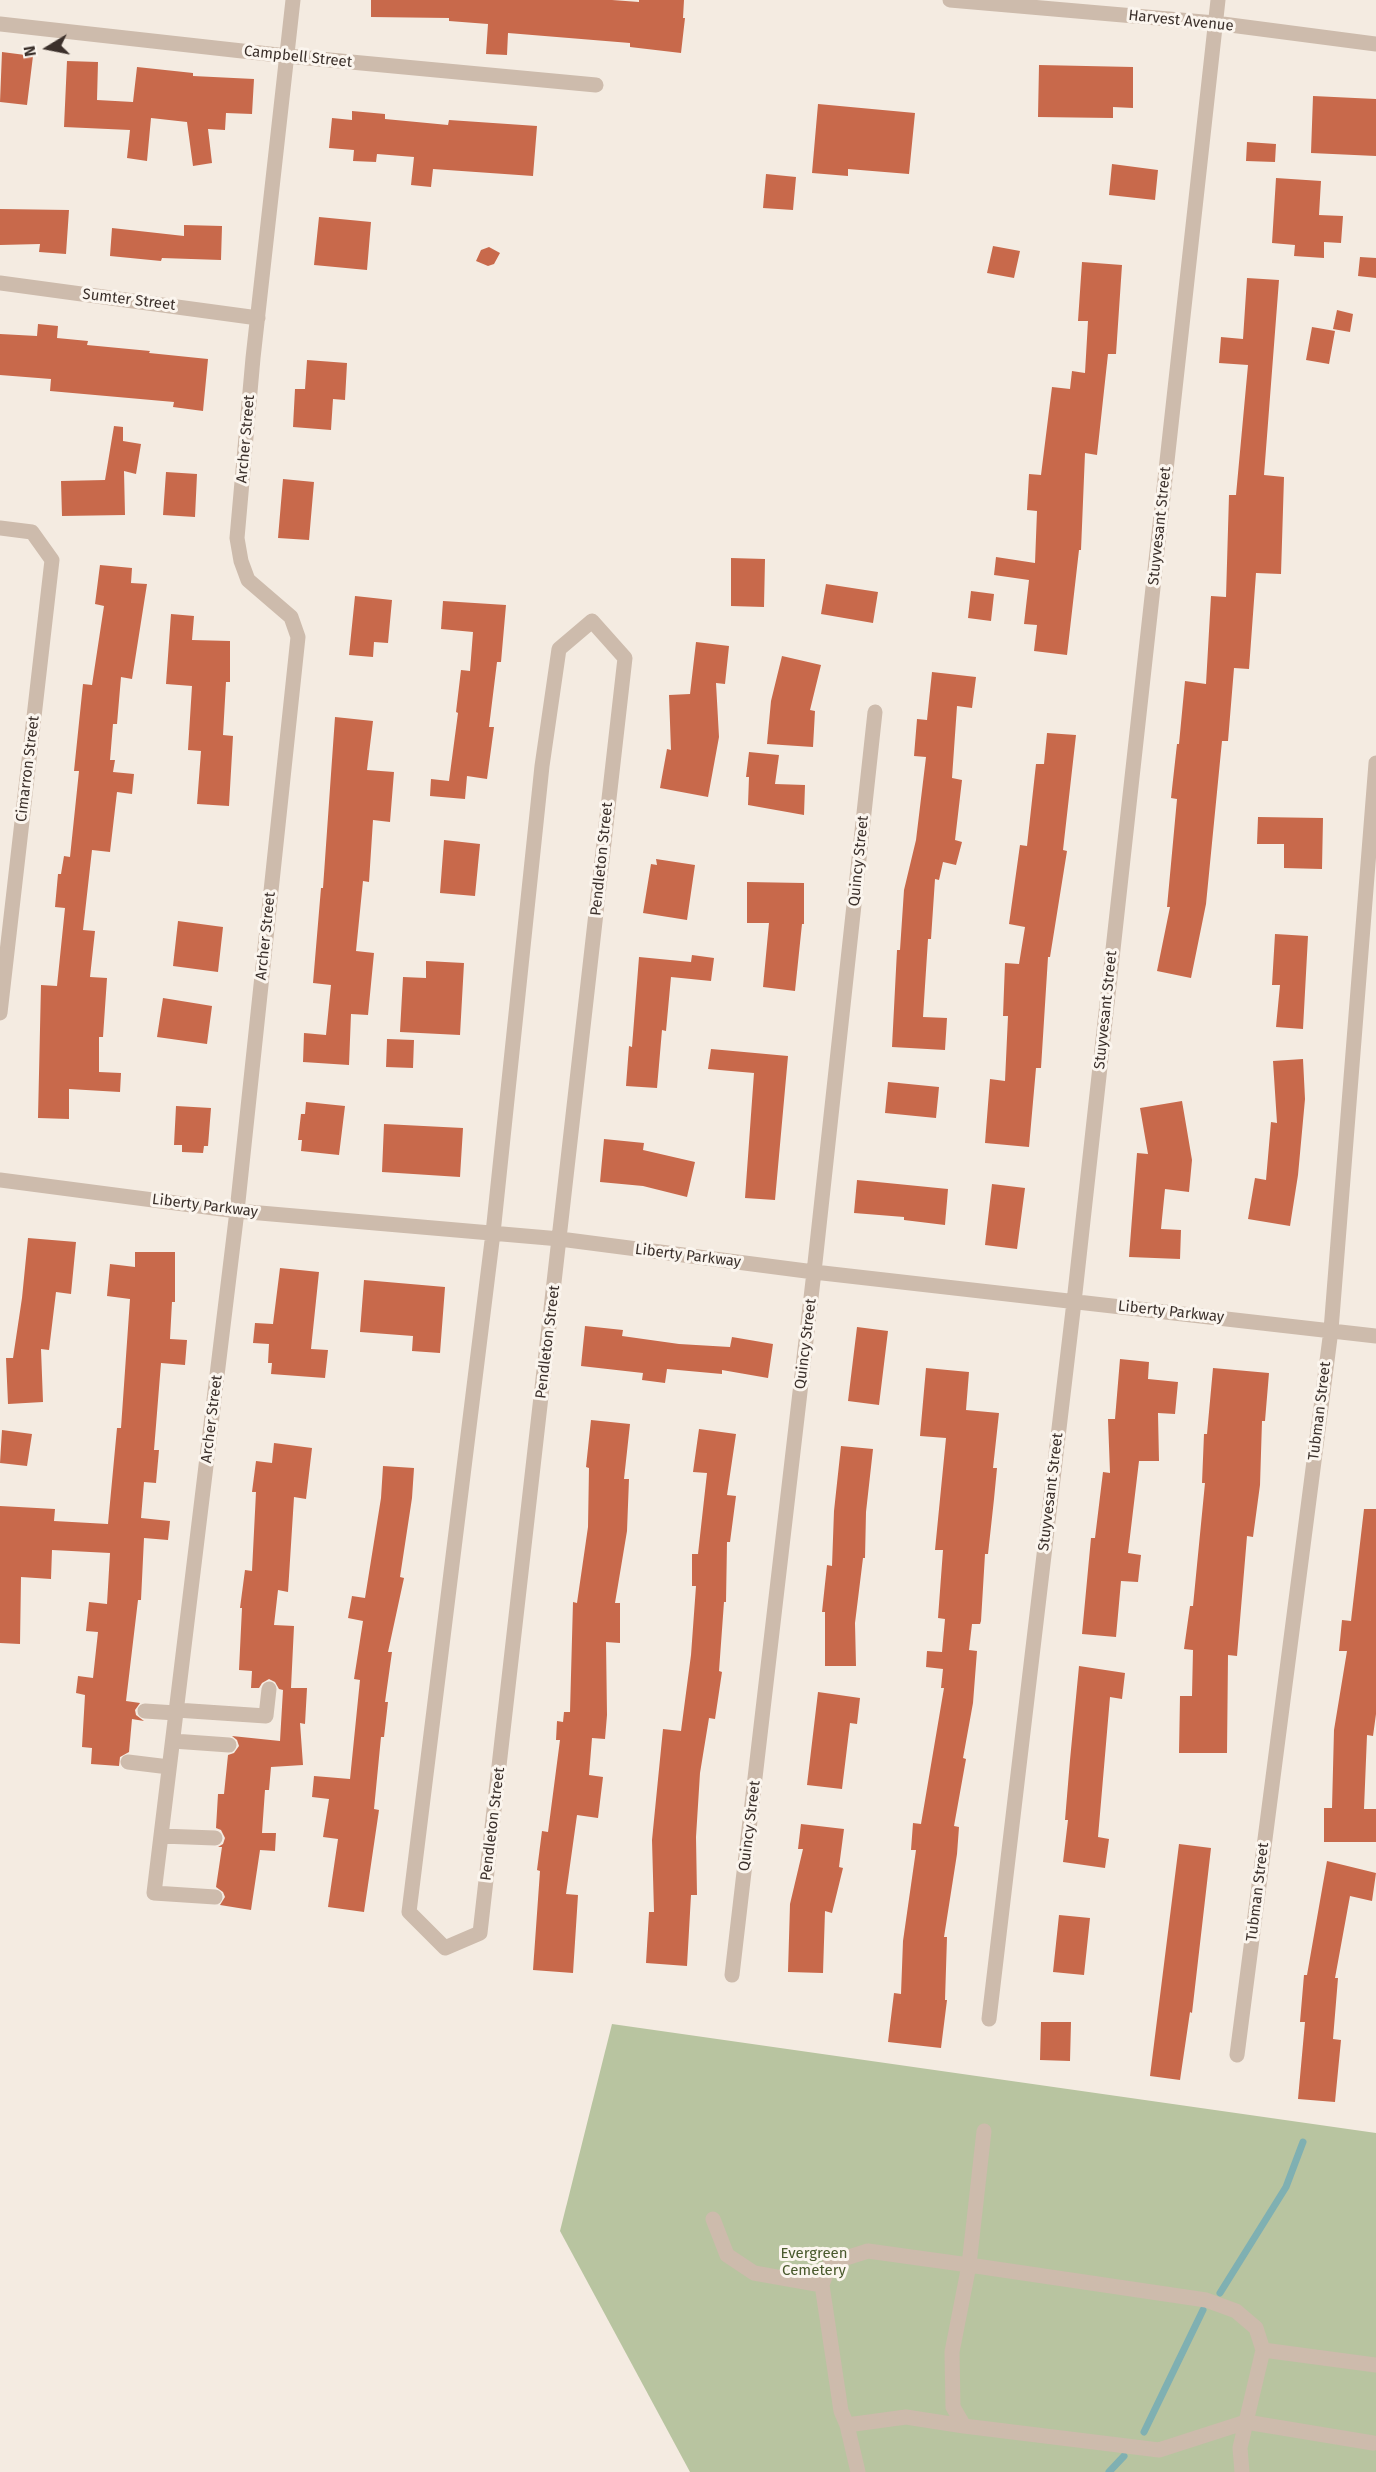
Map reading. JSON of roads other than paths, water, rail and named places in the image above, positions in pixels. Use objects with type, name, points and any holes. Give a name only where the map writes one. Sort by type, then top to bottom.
[{"type":"street","name":"Archer Street","points":[[215,1898],[154,1893],[237,1211],[298,637],[291,617],[248,580],[241,561],[237,538],[253,358],[293,0]]},
{"type":"street","name":"Harvest Avenue","points":[[950,0],[1215,24],[1376,44]]},
{"type":"street","name":"Stuyvesant Street","points":[[989,2019],[1074,1302],[1218,0]]},
{"type":"street","name":"Campbell Street","points":[[0,24],[287,56],[596,86]]},
{"type":"street","name":"Sumter Street","points":[[0,284],[258,318]]},
{"type":"street","name":"Cimarron Street","points":[[0,528],[32,532],[52,560],[0,1013]]},
{"type":"street","name":"Pendleton Street","points":[[592,621],[625,658],[560,1239],[480,1933],[445,1948],[408,1912],[493,1233],[542,766],[559,649],[592,621]]},
{"type":"street","name":"Quincy Street","points":[[732,1975],[814,1272],[875,712]]},
{"type":"street","name":"Tubman Street","points":[[1237,2055],[1330,1330],[1376,763]]},
{"type":"street","name":"Liberty Parkway","points":[[0,1180],[237,1211],[560,1239],[814,1272],[1376,1336]]},
{"type":"street","points":[[145,1711],[266,1716],[269,1689]]},
{"type":"street","points":[[173,1741],[229,1745]]},
{"type":"street","points":[[128,1762],[170,1767]]},
{"type":"street","points":[[161,1836],[215,1838]]},
{"type":"street","points":[[964,2426],[953,2408],[952,2352],[969,2265],[984,2131]]},
{"type":"street","points":[[713,2218],[727,2255],[754,2273],[822,2285]]},
{"type":"street","points":[[858,2472],[847,2425],[841,2411],[822,2285],[830,2263],[868,2251],[1206,2300],[1236,2311],[1256,2328],[1263,2350],[1240,2448],[1242,2472]]},
{"type":"street","points":[[1263,2350],[1376,2366]]},
{"type":"street","points":[[847,2425],[906,2417],[1160,2450],[1246,2422],[1373,2443]]},
{"type":"waterway","points":[[1220,2293],[1286,2187],[1303,2142]]},
{"type":"waterway","points":[[1144,2432],[1203,2310]]},
{"type":"waterway","points":[[1109,2472],[1124,2456]]},
{"type":"park label","name":"Evergreen Cemetery","points":[[814,2262]]}]
